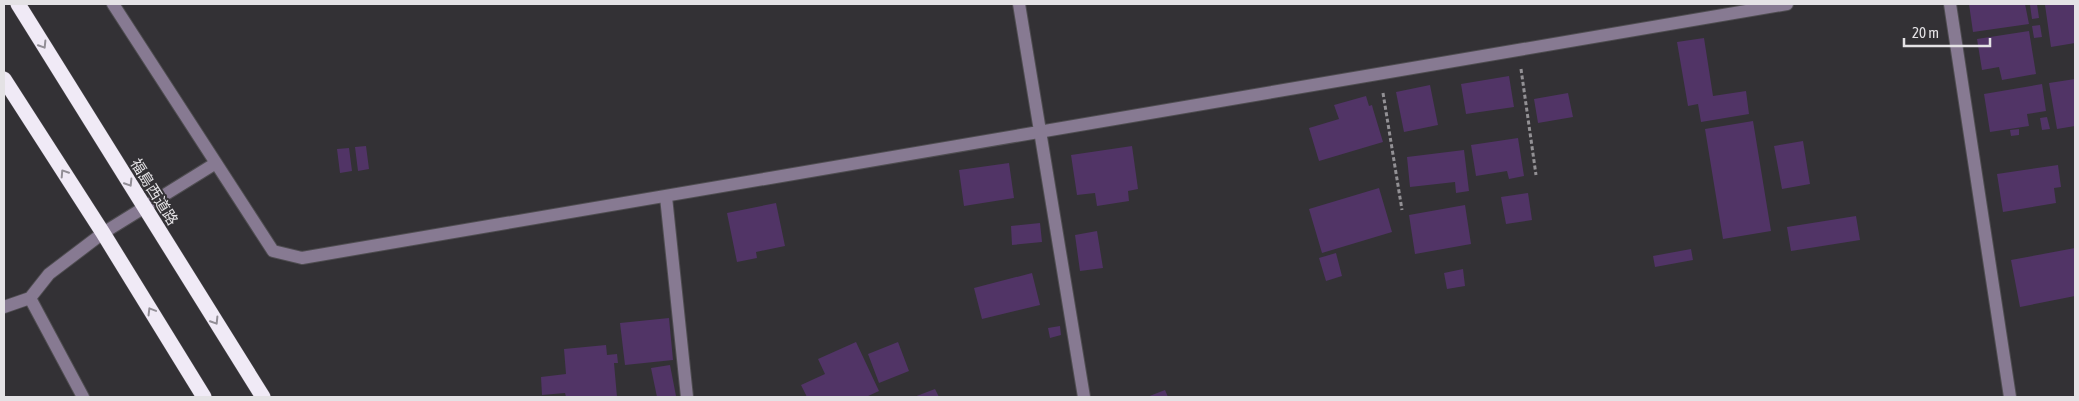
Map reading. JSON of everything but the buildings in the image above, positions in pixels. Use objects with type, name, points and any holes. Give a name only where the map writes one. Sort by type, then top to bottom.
[{"type":"highway","name":"福島西道路","points":[[18,4],[263,397]]},
{"type":"highway","points":[[4,79],[103,232],[204,397]]},
{"type":"street","points":[[112,4],[273,250],[302,258],[666,197],[1380,72],[1787,4]]},
{"type":"street","points":[[1019,4],[1083,397]]},
{"type":"street","points":[[1950,4],[2010,397]]},
{"type":"street","points":[[4,307],[30,298],[48,274],[103,232],[216,163]]},
{"type":"street","points":[[666,197],[684,380],[688,397]]},
{"type":"street","points":[[30,298],[83,397]]},
{"type":"path","points":[[1518,49],[1536,175]]},
{"type":"path","points":[[1380,72],[1402,210]]}]
